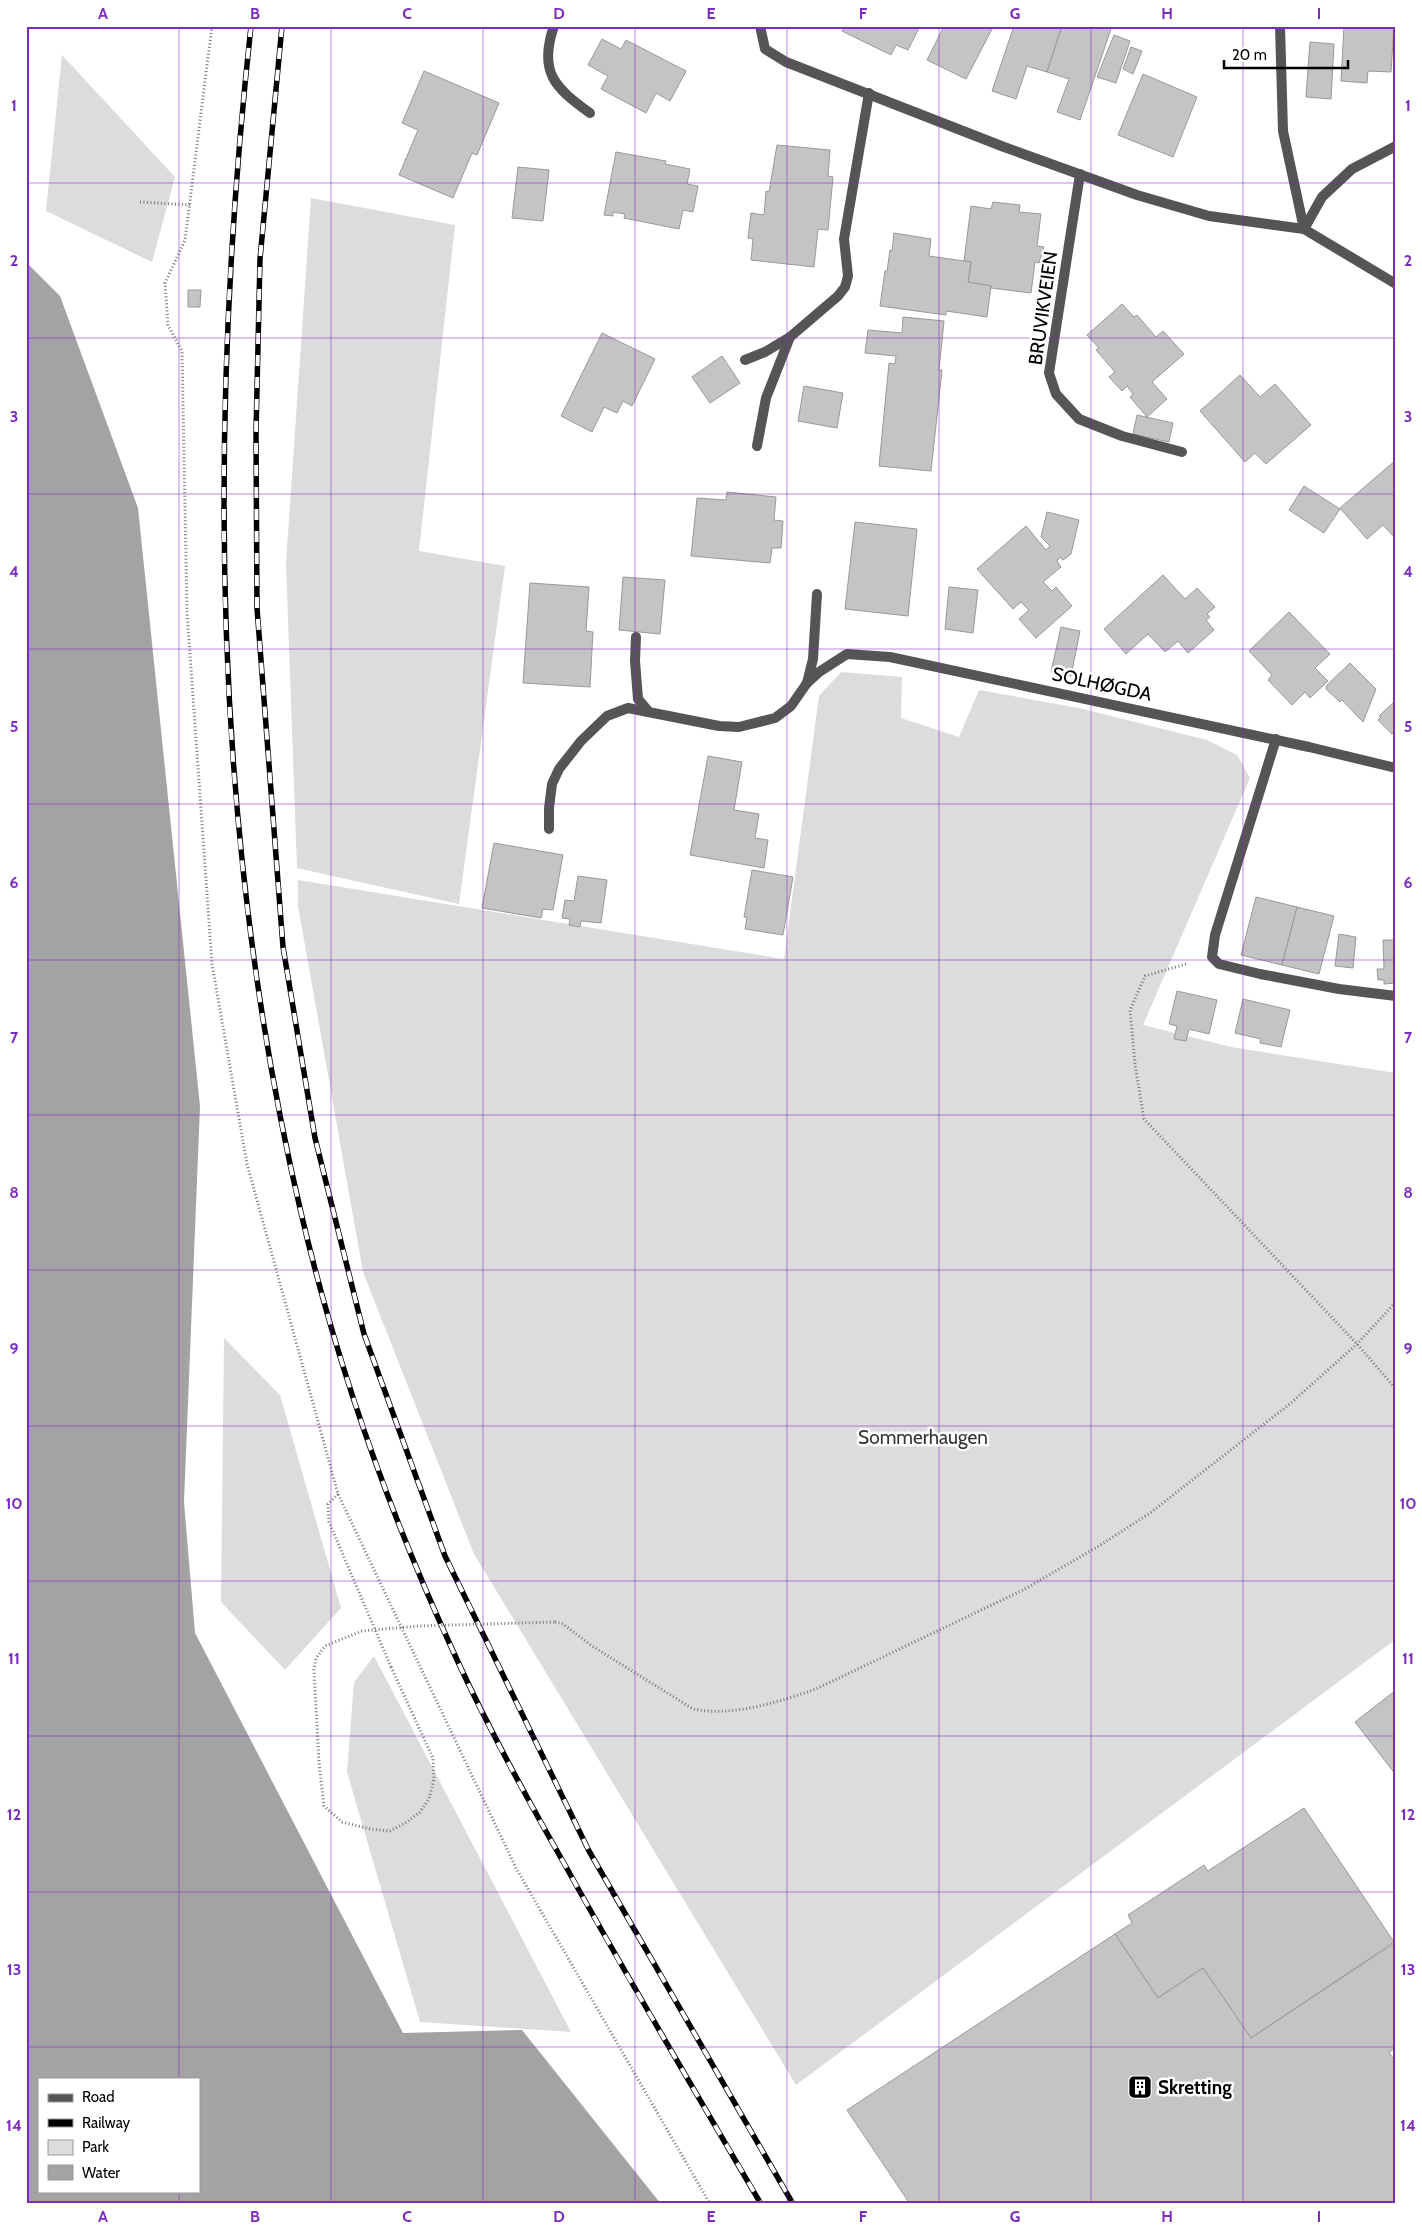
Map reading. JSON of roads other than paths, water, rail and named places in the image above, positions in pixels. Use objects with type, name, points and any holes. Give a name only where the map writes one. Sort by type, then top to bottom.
[{"type":"street","points":[[554,26],[550,38],[548,57],[551,78],[563,94],[590,113]]},
{"type":"street","points":[[760,26],[765,49],[786,62],[1004,147],[1138,195],[1209,216],[1304,229],[1396,284]]},
{"type":"street","points":[[1280,26],[1283,131],[1304,229]]},
{"type":"street","points":[[745,360],[765,352],[790,336],[838,296],[845,287],[848,276],[844,239],[869,93]]},
{"type":"street","points":[[1304,229],[1322,197],[1352,169],[1396,146]]},
{"type":"street","name":"BRUVIKVEIEN","points":[[1080,174],[1049,373],[1056,394],[1079,420],[1122,436],[1182,452]]},
{"type":"street","points":[[757,446],[766,398],[790,336]]},
{"type":"street","name":"SOLHØGDA","points":[[808,683],[813,659],[817,594]]},
{"type":"street","points":[[636,638],[635,661],[638,699],[649,712]]},
{"type":"street","name":"SOLHØGDA","points":[[549,829],[552,784],[559,769],[581,740],[607,716],[628,708],[719,726],[739,727],[775,718],[791,706],[819,672],[847,654],[890,657],[1276,740],[1396,768]]},
{"type":"street","points":[[1276,740],[1216,935],[1212,957],[1219,964],[1260,974],[1338,989],[1396,996]]},
{"type":"water","points":[[26,262],[60,296],[138,508],[200,1106],[184,1502],[195,1633],[403,2033],[522,2030],[661,2204],[26,2204]]},
{"type":"railway","points":[[251,26],[237,175],[228,324],[224,474],[226,624],[234,774],[249,923],[272,1071],[302,1217],[331,1328],[386,1492],[430,1599],[466,1678],[506,1759],[550,1839],[637,1993],[761,2204]]},
{"type":"railway","points":[[282,26],[260,259],[256,432],[257,608],[283,947],[315,1138],[364,1334],[445,1556],[589,1851],[793,2204]]},
{"type":"place","name":"Skretting","points":[[1140,2087]]},
{"type":"park label","name":"Sommerhaugen","points":[[923,1437]]}]
